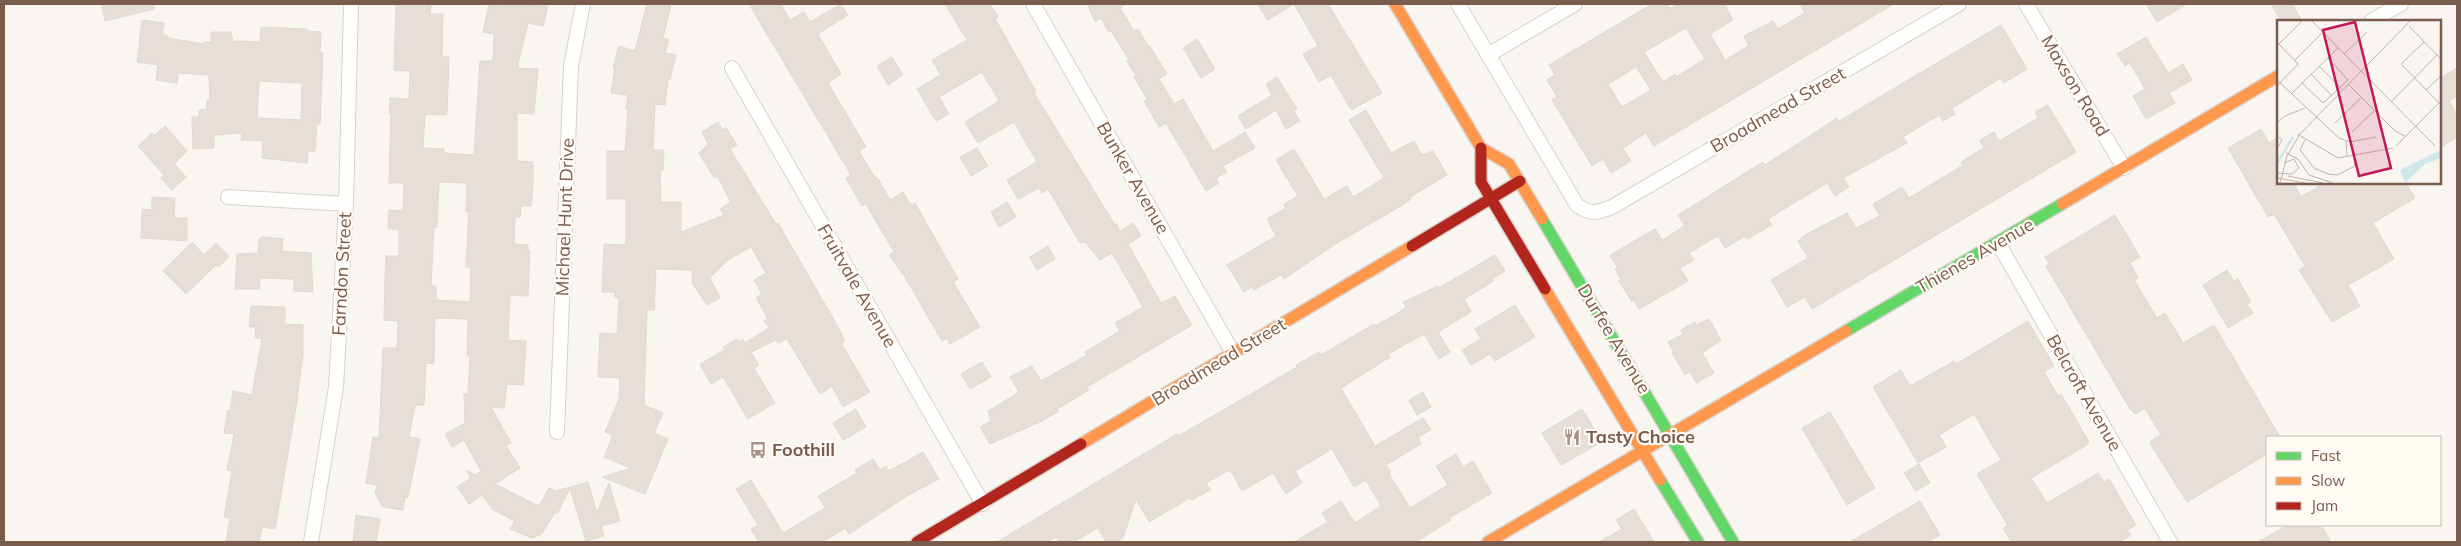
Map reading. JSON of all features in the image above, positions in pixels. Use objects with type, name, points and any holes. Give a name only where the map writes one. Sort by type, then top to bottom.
[{"type":"street","name":"Farndon Street","points":[[311,542],[336,387],[346,204],[351,4]]},
{"type":"street","name":"Michael Hunt Drive","points":[[557,432],[571,66],[583,4]]},
{"type":"street","name":"Bunker Avenue","points":[[1033,4],[1233,353]]},
{"type":"street","name":"Durfee Avenue","points":[[1395,4],[1481,148],[1509,164],[1520,181],[1733,542]]},
{"type":"street","points":[[1458,4],[1488,55],[1575,4]]},
{"type":"street","name":"Broadmead Street","points":[[1488,55],[1577,204],[1585,211],[1596,213],[1612,207],[1959,4]]},
{"type":"street","name":"Maxson Road","points":[[2026,4],[2124,168]]},
{"type":"street","points":[[2373,20],[2400,4]]},
{"type":"street","name":"Fruitvale Avenue","points":[[732,68],[983,504]]},
{"type":"street","name":"Thienes Avenue","points":[[1643,450],[1998,243],[2277,77]]},
{"type":"street","name":"Durfee Avenue","points":[[1481,148],[1481,182],[1698,542]]},
{"type":"street","name":"Broadmead Street","points":[[917,542],[1520,181]]},
{"type":"street","points":[[228,197],[346,204]]},
{"type":"street","name":"Belcroft Avenue","points":[[1998,243],[2170,542]]},
{"type":"street","points":[[1488,542],[1643,450]]},
{"type":"building","points":[[101,4],[154,4],[154,9],[105,21]]},
{"type":"building","points":[[396,4],[431,4],[430,14],[443,14],[442,57],[449,57],[447,113],[446,115],[425,114],[423,148],[444,149],[444,153],[474,155],[480,61],[493,61],[494,34],[483,32],[489,4],[548,6],[543,26],[528,23],[517,68],[538,69],[534,114],[517,113],[517,161],[533,162],[533,183],[531,206],[521,206],[520,217],[515,217],[514,244],[528,245],[528,251],[530,251],[528,296],[510,295],[508,340],[526,341],[525,362],[523,385],[507,384],[504,408],[491,407],[511,443],[506,446],[520,468],[495,484],[539,506],[549,488],[556,491],[588,482],[597,513],[609,483],[620,521],[601,526],[604,536],[586,541],[570,488],[557,514],[555,512],[542,534],[532,538],[510,529],[515,521],[493,510],[482,495],[469,504],[457,487],[471,478],[466,470],[475,475],[481,471],[464,440],[452,447],[445,434],[465,423],[464,394],[468,394],[470,356],[467,356],[468,319],[435,318],[434,364],[426,363],[424,405],[415,405],[409,437],[420,439],[408,497],[405,497],[403,510],[383,507],[375,493],[377,485],[366,483],[373,437],[379,438],[383,348],[397,348],[398,321],[384,320],[385,277],[386,256],[399,256],[399,229],[388,229],[389,210],[403,211],[404,183],[389,183],[391,113],[389,113],[390,98],[409,99],[410,71],[394,70]],"holes":[[[439,182],[467,183],[466,212],[469,212],[466,267],[471,267],[470,302],[436,300],[436,286],[431,286],[434,227],[437,227]]]},
{"type":"building","points":[[647,4],[671,4],[663,38],[669,40],[665,53],[676,55],[670,79],[668,79],[665,105],[655,104],[653,150],[664,150],[663,171],[660,170],[661,202],[681,202],[681,232],[724,215],[720,209],[731,202],[717,176],[714,178],[699,153],[708,144],[702,132],[718,122],[723,130],[726,128],[737,145],[730,149],[776,224],[778,223],[833,318],[845,341],[841,343],[870,392],[843,407],[832,386],[820,394],[787,339],[778,343],[776,340],[751,352],[759,365],[754,368],[775,403],[748,419],[723,377],[711,384],[700,364],[725,350],[723,347],[737,339],[739,342],[743,339],[745,343],[769,328],[764,321],[768,319],[756,298],[762,294],[754,280],[766,273],[751,247],[728,260],[710,278],[720,298],[707,305],[692,283],[693,270],[656,269],[654,310],[647,310],[644,405],[663,413],[654,433],[668,439],[645,494],[602,477],[631,468],[604,457],[613,435],[605,432],[619,399],[620,378],[598,377],[600,333],[617,334],[619,298],[615,298],[615,292],[602,292],[604,244],[626,245],[626,199],[607,199],[607,151],[625,151],[628,109],[626,109],[628,95],[611,93],[615,68],[613,68],[619,46],[635,51]]},
{"type":"building","points":[[749,4],[781,4],[790,20],[804,12],[810,22],[841,4],[848,15],[818,34],[841,74],[828,83],[866,147],[859,151],[890,200],[903,192],[911,205],[915,203],[958,279],[953,282],[980,327],[950,344],[947,338],[942,341],[905,277],[889,255],[894,252],[866,204],[862,206],[846,178],[851,175]]},
{"type":"building","points":[[945,4],[990,4],[998,17],[995,19],[1036,92],[1034,93],[1115,225],[1117,224],[1120,231],[1133,223],[1141,236],[1128,244],[1161,303],[1175,296],[1192,325],[1087,387],[1089,390],[1057,409],[1059,411],[1042,421],[990,444],[980,427],[991,421],[988,411],[1019,392],[1010,377],[1032,366],[1041,381],[1087,355],[1085,352],[1120,331],[1115,323],[1143,307],[1112,253],[1100,260],[1085,242],[1080,243],[1048,189],[1042,193],[1039,188],[1018,199],[1007,180],[1037,162],[1014,122],[978,143],[965,122],[999,101],[982,72],[939,97],[949,114],[936,121],[917,89],[941,75],[932,60],[967,40]]},
{"type":"building","points":[[1087,4],[1126,4],[1120,8],[1134,31],[1138,29],[1167,74],[1159,79],[1174,104],[1183,99],[1213,151],[1245,132],[1255,148],[1223,166],[1227,172],[1216,178],[1219,183],[1206,191],[1166,123],[1159,127],[1144,101],[1147,99],[1134,77],[1136,76],[1127,61],[1129,60],[1111,31],[1108,31],[1101,18],[1095,22]]},
{"type":"building","points":[[1257,4],[1294,4],[1268,20]]},
{"type":"building","points":[[1294,4],[1328,4],[1382,93],[1351,110],[1331,75],[1319,82],[1303,54],[1318,46]]},
{"type":"building","points":[[1652,4],[1667,4],[1670,9],[1678,4],[1724,4],[1733,20],[1710,34],[1725,60],[1749,46],[1744,36],[1773,21],[1778,29],[1805,13],[1800,4],[1894,4],[1654,146],[1646,133],[1623,148],[1631,161],[1611,173],[1603,159],[1592,166],[1552,100],[1557,97],[1547,80],[1555,75],[1549,65]],"holes":[[[1686,28],[1705,59],[1676,77],[1675,74],[1663,82],[1644,52]],[[1636,67],[1651,90],[1622,107],[1608,84]]]},
{"type":"building","points":[[2146,4],[2187,4],[2157,22]]},
{"type":"building","points":[[2271,4],[2292,4],[2301,20],[2280,20]]},
{"type":"building","points":[[142,20],[164,23],[162,34],[168,36],[168,38],[204,44],[204,42],[211,42],[211,33],[213,32],[231,32],[233,41],[260,42],[261,27],[307,29],[306,31],[321,32],[320,53],[323,53],[320,124],[317,124],[315,151],[308,151],[307,163],[262,158],[263,141],[241,140],[242,133],[214,135],[214,148],[193,149],[192,117],[199,117],[199,110],[207,109],[207,101],[210,100],[209,75],[178,73],[177,83],[156,80],[158,65],[137,62]],"holes":[[[259,81],[302,83],[301,120],[257,118]]]},
{"type":"building","points":[[2001,25],[2027,69],[2004,83],[2001,78],[1952,108],[1955,114],[1943,121],[1939,115],[1903,137],[1907,143],[1843,178],[1849,187],[1835,196],[1827,183],[1768,219],[1772,225],[1747,239],[1745,236],[1725,248],[1718,236],[1689,253],[1694,260],[1680,268],[1688,281],[1639,309],[1634,300],[1632,302],[1619,281],[1621,279],[1615,269],[1618,268],[1610,255],[1655,229],[1662,240],[1685,226],[1678,215],[1763,162],[1765,165],[1837,118],[1839,121]]},
{"type":"building","points":[[2146,37],[2168,73],[2183,64],[2192,80],[2169,93],[2175,103],[2146,119],[2133,96],[2145,89],[2130,63],[2125,66],[2117,54]]},
{"type":"building","points":[[1197,39],[1215,69],[1201,78],[1183,48]]},
{"type":"building","points":[[892,57],[903,75],[888,85],[877,66]]},
{"type":"building","points":[[2457,68],[2457,96],[2449,101],[2457,115],[2457,137],[2441,147],[2441,77]]},
{"type":"building","points":[[1277,77],[1297,109],[1294,111],[1300,121],[1286,129],[1276,110],[1246,129],[1238,116],[1272,95],[1266,84]]},
{"type":"building","points":[[2048,105],[2076,152],[1812,309],[1805,297],[1787,307],[1771,280],[1808,258],[1798,241],[1805,235],[1847,213],[1856,228],[1880,216],[1873,204],[1902,187],[1909,198],[1963,165],[1961,162],[1984,148],[1980,140],[1994,132],[1999,141],[2038,118],[2035,112]]},
{"type":"building","points":[[1366,110],[1391,153],[1414,141],[1422,155],[1433,151],[1447,175],[1410,197],[1411,199],[1401,206],[1337,243],[1284,279],[1281,275],[1254,290],[1252,287],[1244,292],[1227,265],[1276,236],[1267,219],[1286,208],[1284,204],[1298,196],[1276,160],[1294,149],[1324,199],[1347,186],[1353,197],[1384,178],[1349,120]]},
{"type":"building","points":[[165,126],[187,151],[174,164],[186,177],[172,190],[161,178],[164,175],[138,146],[152,133],[155,135]]},
{"type":"building","points":[[2261,129],[2269,143],[2277,138],[2277,184],[2294,184],[2301,197],[2323,184],[2406,184],[2415,198],[2373,223],[2394,259],[2348,285],[2360,306],[2332,322],[2299,270],[2305,266],[2274,214],[2268,217],[2228,148]]},
{"type":"building","points":[[977,148],[988,166],[971,176],[960,157]]},
{"type":"building","points":[[152,197],[175,198],[174,218],[187,218],[187,241],[141,238],[142,209],[152,210]]},
{"type":"building","points":[[1007,202],[1016,217],[999,227],[991,212]]},
{"type":"building","points":[[2115,215],[2140,257],[2130,263],[2138,278],[2134,280],[2157,318],[2165,313],[2183,343],[2214,325],[2279,436],[2266,436],[2266,455],[2187,502],[2151,445],[2151,441],[2161,435],[2145,408],[2135,414],[2130,409],[2046,266],[2049,264],[2045,257]]},
{"type":"building","points":[[263,237],[283,239],[282,251],[311,253],[313,292],[294,291],[294,279],[260,278],[259,289],[235,289],[237,254],[258,253],[259,239]]},
{"type":"building","points":[[192,242],[204,255],[216,243],[229,256],[219,267],[216,265],[186,294],[163,271]]},
{"type":"building","points":[[1048,246],[1055,259],[1037,270],[1030,257]]},
{"type":"building","points":[[1495,255],[1505,271],[1492,279],[1494,281],[1464,299],[1471,312],[1438,332],[1450,352],[1439,359],[1424,334],[1388,354],[1390,357],[1341,388],[1375,446],[1423,418],[1431,430],[1418,437],[1421,444],[1386,465],[1391,472],[1389,474],[1410,508],[1448,485],[1436,466],[1456,454],[1463,467],[1473,461],[1492,493],[1449,518],[1451,520],[1416,542],[1294,542],[1328,522],[1322,513],[1341,501],[1355,523],[1381,506],[1366,480],[1354,487],[1332,449],[1295,471],[1302,483],[1286,494],[1273,473],[1242,491],[1230,470],[1206,483],[1210,490],[1192,500],[1190,498],[1149,522],[1136,499],[1123,538],[1115,542],[1106,542],[1098,528],[1073,542],[1059,542],[1056,537],[1047,542],[997,542],[1177,434],[1178,436],[1297,367],[1296,365],[1319,352],[1321,355],[1374,324],[1375,326],[1398,313],[1406,307],[1403,302],[1438,286],[1439,288]]},
{"type":"building","points":[[2227,270],[2234,281],[2238,279],[2251,302],[2247,304],[2253,313],[2228,328],[2203,285]]},
{"type":"building","points":[[1515,305],[1535,337],[1495,361],[1490,354],[1471,365],[1462,350],[1481,339],[1475,329]]},
{"type":"building","points":[[251,306],[285,307],[285,324],[303,325],[303,354],[297,401],[275,529],[262,527],[259,542],[226,542],[230,518],[224,517],[232,471],[227,470],[234,434],[224,433],[228,410],[230,411],[233,391],[252,395],[262,338],[255,338],[256,327],[249,327]]},
{"type":"building","points":[[1709,319],[1721,340],[1702,353],[1714,373],[1696,383],[1690,372],[1685,375],[1668,342],[1683,334],[1681,330],[1695,322],[1696,325]]},
{"type":"building","points":[[2028,321],[2054,366],[2044,372],[2058,396],[2061,394],[2089,442],[2031,478],[2047,503],[2098,473],[2104,482],[2109,479],[2136,525],[2127,530],[2131,535],[2119,542],[2011,542],[2003,528],[2008,526],[1977,474],[2001,460],[1974,414],[1939,435],[1946,447],[1918,463],[1873,387],[1901,370],[1910,386],[1954,361],[1956,364]]},
{"type":"building","points":[[982,362],[991,377],[970,389],[961,374]]},
{"type":"building","points":[[1423,392],[1431,407],[1417,415],[1409,400]]},
{"type":"building","points":[[856,409],[866,427],[843,440],[833,423]]},
{"type":"building","points":[[1582,409],[1602,442],[1561,465],[1542,433]]},
{"type":"building","points":[[1830,412],[1875,488],[1847,505],[1802,428]]},
{"type":"building","points":[[923,452],[939,479],[910,494],[849,534],[846,528],[822,542],[759,542],[751,529],[758,525],[736,489],[751,480],[783,533],[825,508],[818,496],[857,473],[855,470],[873,459],[880,470],[886,466],[889,471]]},
{"type":"building","points":[[1919,464],[1930,483],[1916,491],[1904,473]]},
{"type":"building","points":[[1920,501],[1940,535],[1928,542],[1850,542]]},
{"type":"building","points":[[1634,509],[1654,542],[1599,542],[1622,529],[1616,520]]},
{"type":"building","points":[[356,515],[380,519],[376,542],[353,542]]},
{"type":"building","points":[[2286,526],[2322,526],[2331,542],[2258,542]]},
{"type":"traffic: fast","points":[[1846,331],[2062,204]]},
{"type":"traffic: fast","points":[[1542,219],[1733,542]]},
{"type":"traffic: fast","points":[[1660,480],[1698,542]]},
{"type":"traffic: slow","points":[[1395,4],[1481,148],[1509,164],[1542,219]]},
{"type":"traffic: slow","points":[[2062,204],[2277,77]]},
{"type":"traffic: slow","points":[[1081,444],[1412,246]]},
{"type":"traffic: slow","points":[[1545,289],[1660,480]]},
{"type":"traffic: slow","points":[[1488,542],[1846,331]]},
{"type":"traffic: jam","points":[[1481,148],[1481,182],[1545,289]]},
{"type":"traffic: jam","points":[[1412,246],[1520,181]]},
{"type":"traffic: jam","points":[[917,542],[1081,444]]},
{"type":"place","name":"Tasty Choice","points":[[1572,437]]},
{"type":"place","name":"Foothill","points":[[758,450]]}]
